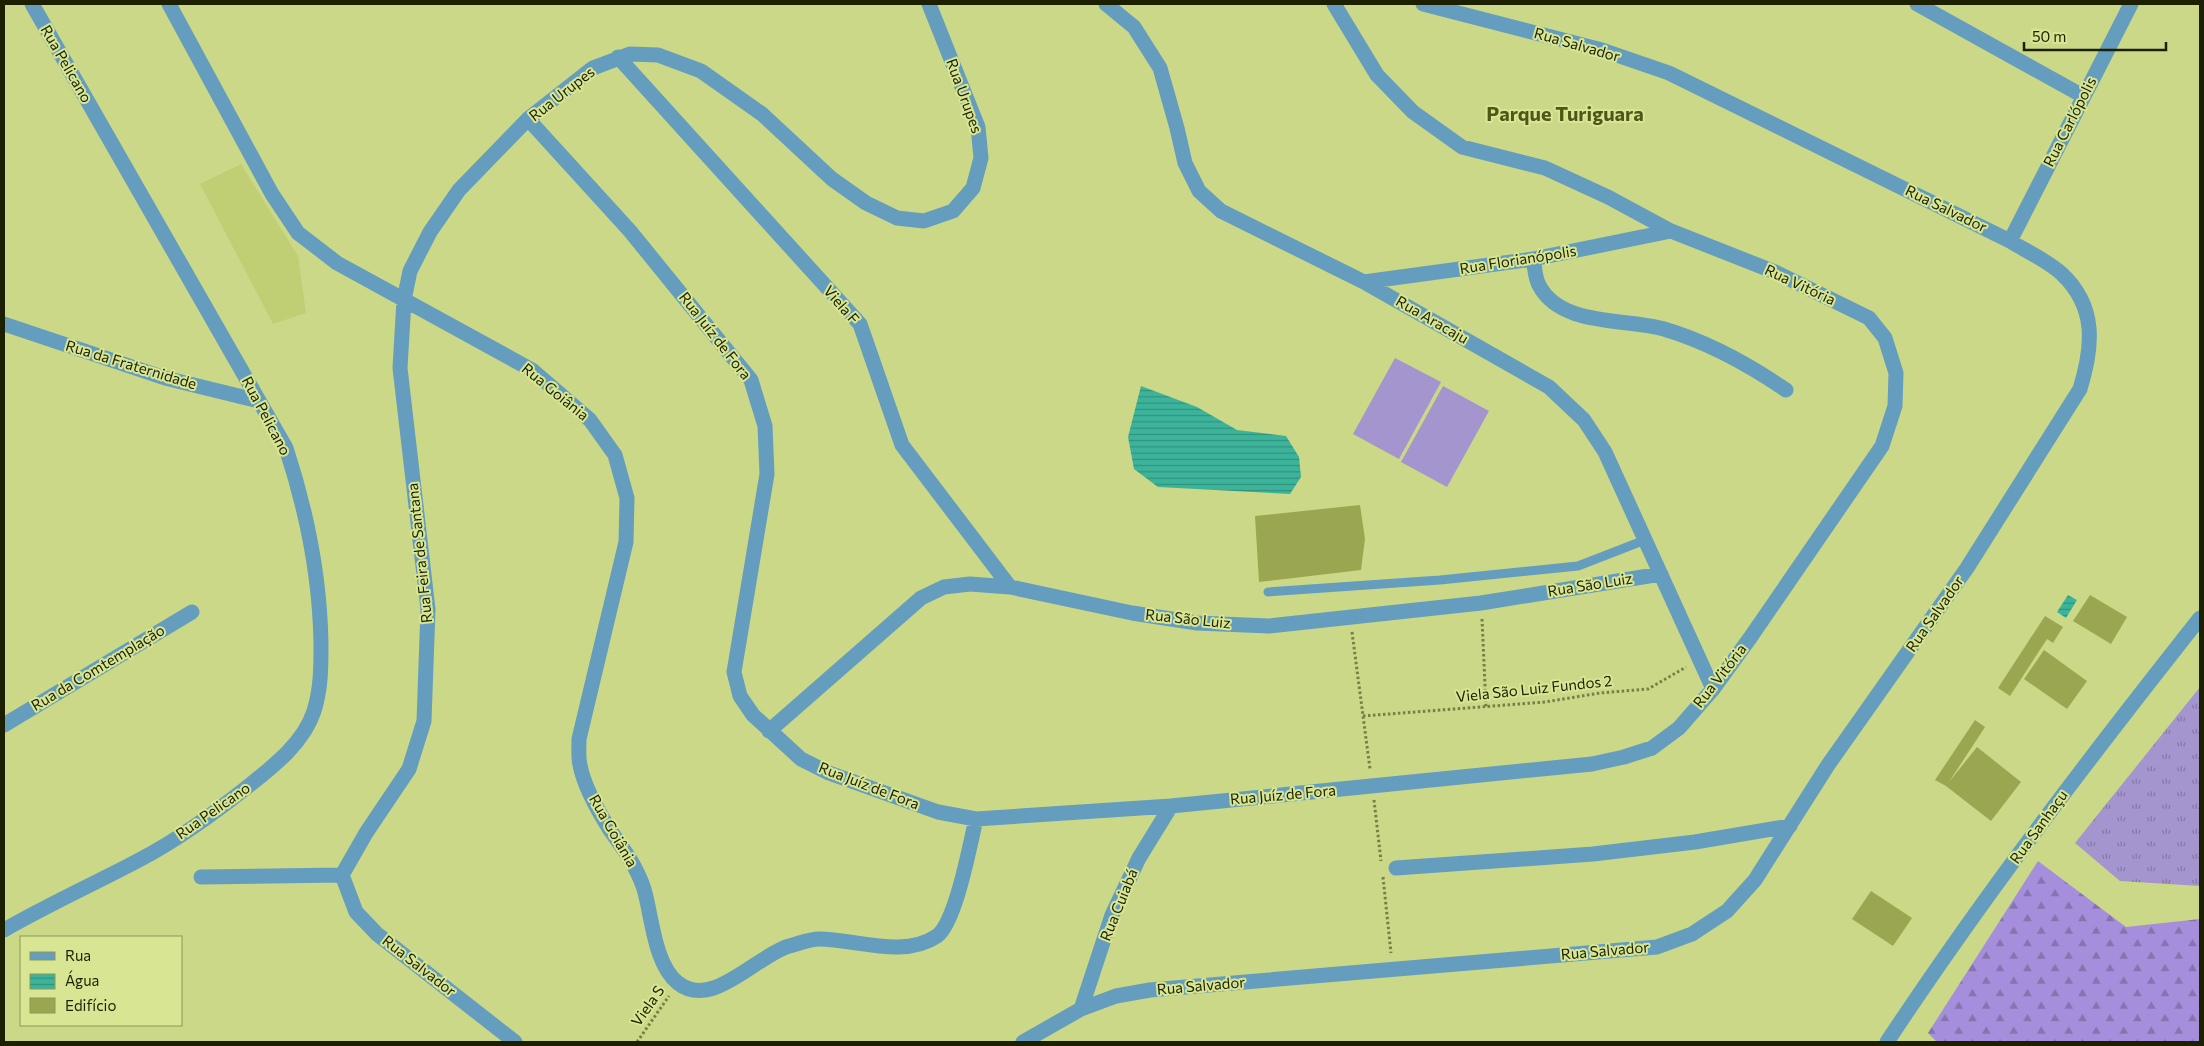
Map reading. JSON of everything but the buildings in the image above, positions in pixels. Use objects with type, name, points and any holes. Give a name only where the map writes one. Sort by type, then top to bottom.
[{"type":"street","name":"Rua Pelicano","points":[[4,930],[143,858],[206,820],[270,769],[298,741],[314,713],[321,672],[321,616],[314,550],[303,502],[286,448],[32,4]]},
{"type":"street","points":[[169,4],[272,194],[298,233],[337,263],[404,300]]},
{"type":"street","name":"Rua Urupes","points":[[404,300],[410,271],[430,232],[459,190],[528,119],[593,68],[630,54],[658,55],[701,71],[762,114],[832,179],[866,203],[897,218],[924,221],[953,211],[974,188],[981,158],[978,127],[929,4]]},
{"type":"street","name":"Rua Aracaju","points":[[1106,4],[1134,27],[1160,68],[1185,163],[1199,191],[1221,211],[1364,282],[1549,387],[1584,420],[1605,452],[1713,688]]},
{"type":"street","name":"Rua Vitória","points":[[1334,4],[1377,75],[1413,112],[1462,147],[1545,168],[1608,197],[1671,232],[1775,272],[1869,318],[1885,338],[1896,373],[1895,406],[1882,446],[1713,688],[1678,728]]},
{"type":"street","name":"Rua Salvador","points":[[1023,1042],[1081,1010],[1116,996],[1150,990],[1657,947],[1692,934],[1727,910],[1755,880],[1828,765],[1967,568],[2080,389],[2088,363],[2091,330],[2081,299],[2062,274],[2010,241],[1669,73],[1602,50],[1423,4]]},
{"type":"street","points":[[1917,4],[2083,96]]},
{"type":"street","name":"Rua Carlópolis","points":[[2010,241],[2131,4]]},
{"type":"street","name":"Viela F","points":[[618,57],[860,324],[902,445],[1010,588]]},
{"type":"street","name":"Rua Juíz de Fora","points":[[528,119],[630,231],[751,380],[766,426],[767,474],[734,672],[740,696],[753,715],[801,758],[829,773],[938,812],[976,819],[1171,806],[1592,764],[1652,748],[1678,728]]},
{"type":"street","name":"Rua Florianópolis","points":[[1364,282],[1533,259],[1671,232]]},
{"type":"street","points":[[1533,259],[1539,285],[1554,302],[1584,318],[1662,328],[1709,345],[1756,370],[1786,390]]},
{"type":"street","name":"Rua Feira de Santana","points":[[342,875],[409,768],[424,721],[428,609],[400,368],[404,300]]},
{"type":"street","name":"Rua Goiânia","points":[[404,300],[532,370],[590,420],[615,454],[627,498],[626,542],[579,739],[580,765],[596,805],[633,862],[644,888],[653,934],[666,967],[678,983]]},
{"type":"street","name":"Rua da Fraternidade","points":[[5,322],[165,378],[259,401]]},
{"type":"street","name":"Rua São Luiz","points":[[769,731],[921,598],[944,587],[970,584],[1010,588],[1132,613],[1197,623],[1260,625],[1350,619],[1481,603],[1661,574]]},
{"type":"street","name":"Rua da Comtemplação","points":[[4,725],[192,612]]},
{"type":"street","name":"Rua Sanhaçu","points":[[1888,1042],[1918,996],[2088,759],[2200,618]]},
{"type":"street","name":"Rua Cuiabá","points":[[1081,1010],[1112,915],[1139,858],[1171,806]]},
{"type":"street","points":[[678,983],[698,991],[712,990],[786,947],[817,939],[897,947],[920,945],[938,934],[951,916],[976,819]]},
{"type":"street","points":[[1396,868],[1593,854],[1695,842],[1790,826]]},
{"type":"street","points":[[201,877],[342,875]]},
{"type":"street","name":"Rua Salvador","points":[[342,875],[356,912],[377,934],[515,1042]]},
{"type":"lane","points":[[1268,592],[1440,580],[1578,566],[1645,540]]},
{"type":"path","points":[[1481,603],[1486,707]]},
{"type":"path","name":"Viela São Luiz Fundos 2","points":[[1363,716],[1486,707],[1648,689],[1699,658]]},
{"type":"path","name":"Viela S","points":[[637,1042],[678,983]]},
{"type":"shaded area","points":[[241,164],[298,256],[306,313],[273,324],[200,184]]},
{"type":"green space","points":[[1395,358],[1441,382],[1399,459],[1353,434]]},
{"type":"green space","points":[[1443,386],[1489,411],[1447,487],[1401,462]]},
{"type":"green space","points":[[2200,687],[2200,886],[2120,881],[2075,843]]},
{"type":"green space","points":[[2038,861],[2126,927],[2200,919],[2200,1042],[1937,1042],[1928,1033]]},
{"type":"water","points":[[1141,386],[1197,407],[1237,430],[1286,436],[1299,457],[1301,477],[1290,494],[1158,487],[1134,469],[1128,437]]},
{"type":"water","points":[[2068,595],[2077,600],[2066,618],[2057,612]]},
{"type":"district","name":"Parque Turiguara","points":[[1565,114]]}]
